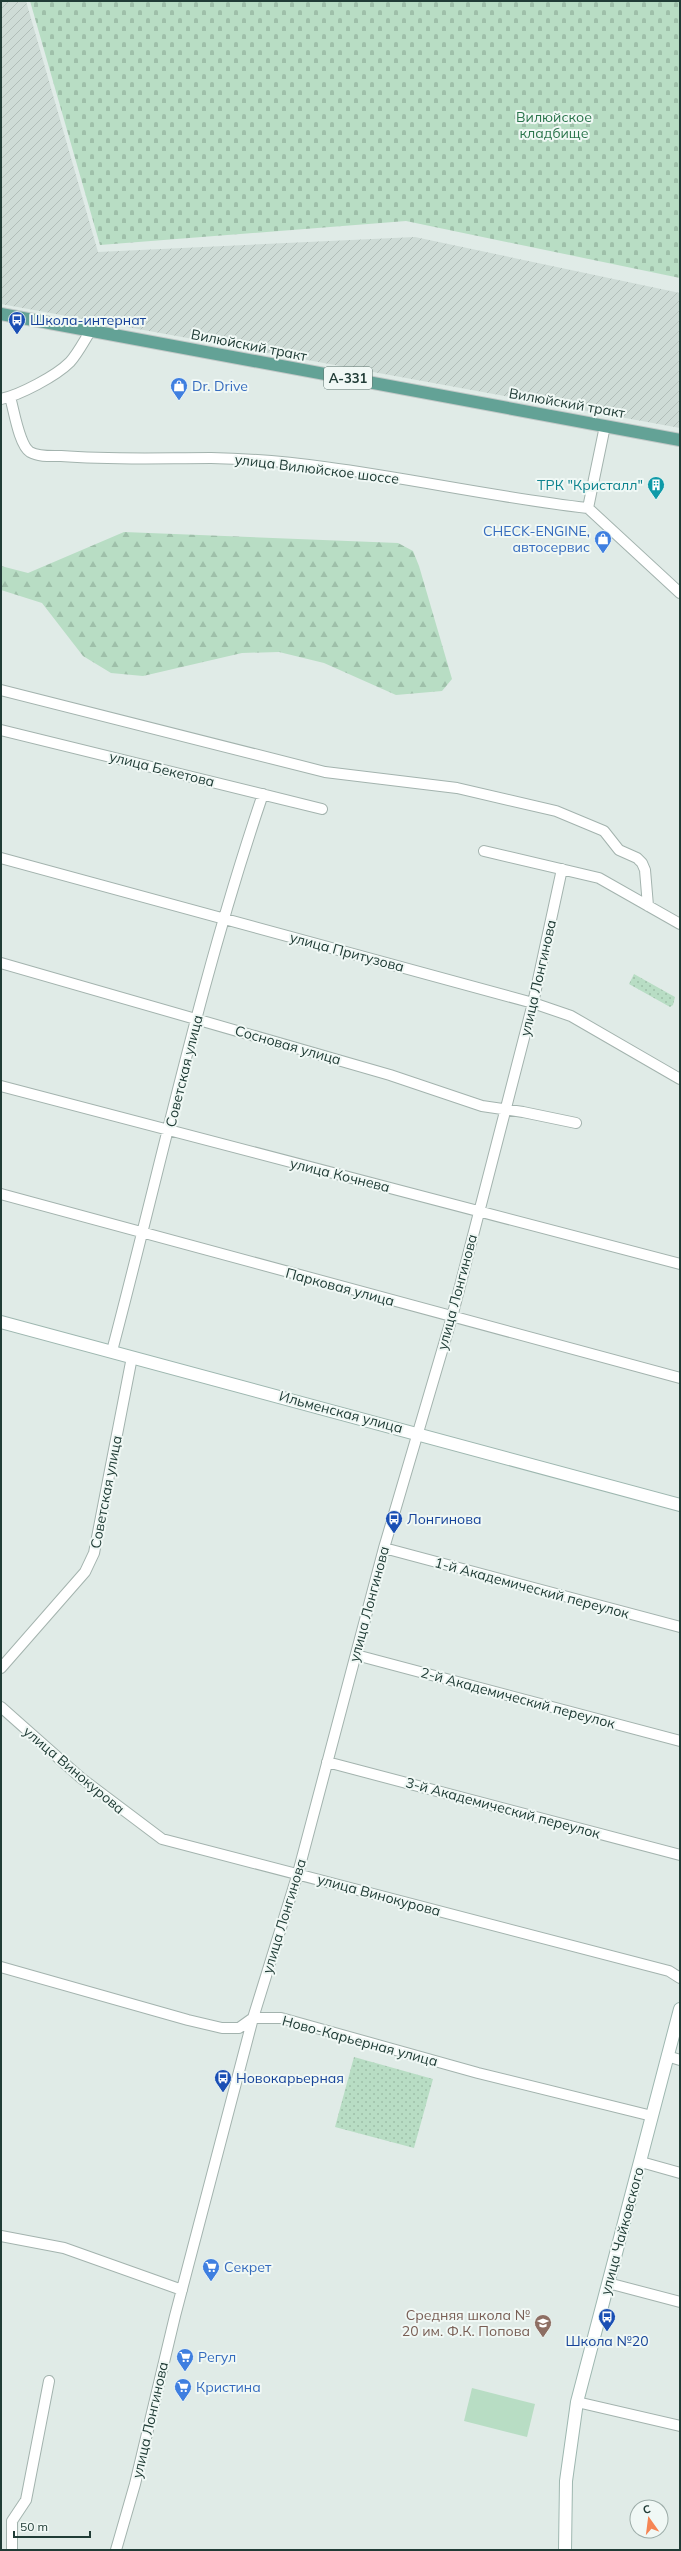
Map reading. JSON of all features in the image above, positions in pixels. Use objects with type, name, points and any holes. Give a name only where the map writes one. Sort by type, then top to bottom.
[{"type":"main road","name":"Вилюйский тракт","points":[[1,314],[680,440]]},
{"type":"main road","name":"Ильменская улица","points":[[1,1322],[418,1433],[680,1505]]},
{"type":"main road","name":"улица Чайковского","points":[[565,2550],[566,2481],[577,2402],[680,2009]]},
{"type":"street","points":[[6,398],[58,372],[70,361],[91,330]]},
{"type":"street","name":"улица Вилюйское шоссе","points":[[6,398],[23,445],[30,452],[38,455],[90,458],[250,459],[362,472],[541,503],[588,508]]},
{"type":"street","points":[[605,426],[588,508],[680,593]]},
{"type":"street","points":[[1,690],[326,772],[457,788],[556,811],[604,831],[619,850],[637,858],[642,863],[645,870],[648,906]]},
{"type":"street","name":"улица Бекетова","points":[[1,730],[322,809]]},
{"type":"street","name":"Советская улица","points":[[112,1351],[224,918],[246,840],[263,794]]},
{"type":"street","points":[[484,851],[599,878],[680,924]]},
{"type":"street","name":"улица Притузова","points":[[1,858],[533,1003],[571,1016],[680,1079]]},
{"type":"street","name":"улица Лонгинова","points":[[116,2550],[135,2484],[182,2290],[253,2018],[298,1874],[384,1548],[452,1317],[504,1110],[533,1003],[562,869]]},
{"type":"street","name":"Сосновая улица","points":[[1,963],[197,1018],[390,1075],[482,1106],[523,1112],[576,1123]]},
{"type":"street","name":"улица Кочнева","points":[[1,1086],[680,1264]]},
{"type":"street","name":"Парковая улица","points":[[1,1194],[680,1378]]},
{"type":"street","name":"Советская улица","points":[[1,1668],[85,1572],[94,1553],[132,1357]]},
{"type":"street","name":"1-й Академический переулок","points":[[384,1548],[680,1627]]},
{"type":"street","name":"2-й Академический переулок","points":[[356,1655],[680,1741]]},
{"type":"street","name":"улица Винокурова","points":[[1,1707],[81,1778],[162,1839],[669,1971],[680,1978]]},
{"type":"street","name":"3-й Академический переулок","points":[[327,1762],[680,1855]]},
{"type":"street","points":[[1,1967],[188,2020],[222,2028],[239,2028],[253,2018]]},
{"type":"street","name":"Ново-Карьерная улица","points":[[253,2018],[281,2018],[478,2073],[652,2116]]},
{"type":"street","points":[[667,2056],[680,2060]]},
{"type":"street","points":[[641,2162],[680,2173]]},
{"type":"street","points":[[1,2236],[64,2248],[182,2290]]},
{"type":"street","points":[[608,2283],[680,2302]]},
{"type":"street","points":[[12,2550],[12,2521],[26,2500],[49,2381]]},
{"type":"street","points":[[577,2402],[680,2426]]},
{"type":"shaded area","points":[[1,1],[26,1],[98,252],[415,237],[680,293],[680,428],[1,304]]},
{"type":"green space","name":"Вилюйское кладбище","points":[[30,1],[680,1],[680,278],[406,221],[100,245]]},
{"type":"green space","points":[[124,532],[398,543],[413,551],[419,566],[452,679],[442,691],[396,695],[324,663],[279,652],[242,653],[143,676],[111,673],[83,656],[42,603],[1,590],[1,566],[28,573]]},
{"type":"green space","points":[[634,974],[675,997],[673,1005],[670,1007],[629,984]]},
{"type":"green space","points":[[354,2057],[433,2079],[414,2148],[335,2127]]},
{"type":"green space","points":[[472,2388],[535,2404],[527,2437],[464,2421]]},
{"type":"place","name":"Школа-интернат","points":[[17,335]]},
{"type":"place","name":"Dr. Drive","points":[[179,401]]},
{"type":"place","name":"ТРК \"Кристалл\"","points":[[656,500]]},
{"type":"place","name":"CHECK-ENGINE, автосервис","points":[[603,554]]},
{"type":"place","name":"Лонгинова","points":[[394,1534]]},
{"type":"place","name":"Новокарьерная","points":[[223,2093]]},
{"type":"place","name":"Секрет","points":[[211,2282]]},
{"type":"place","name":"Школа №20","points":[[607,2332]]},
{"type":"place","name":"Средняя школа № 20 им. Ф.К. Попова","points":[[543,2338]]},
{"type":"place","name":"Регул","points":[[185,2372]]},
{"type":"place","name":"Кристина","points":[[183,2402]]}]
